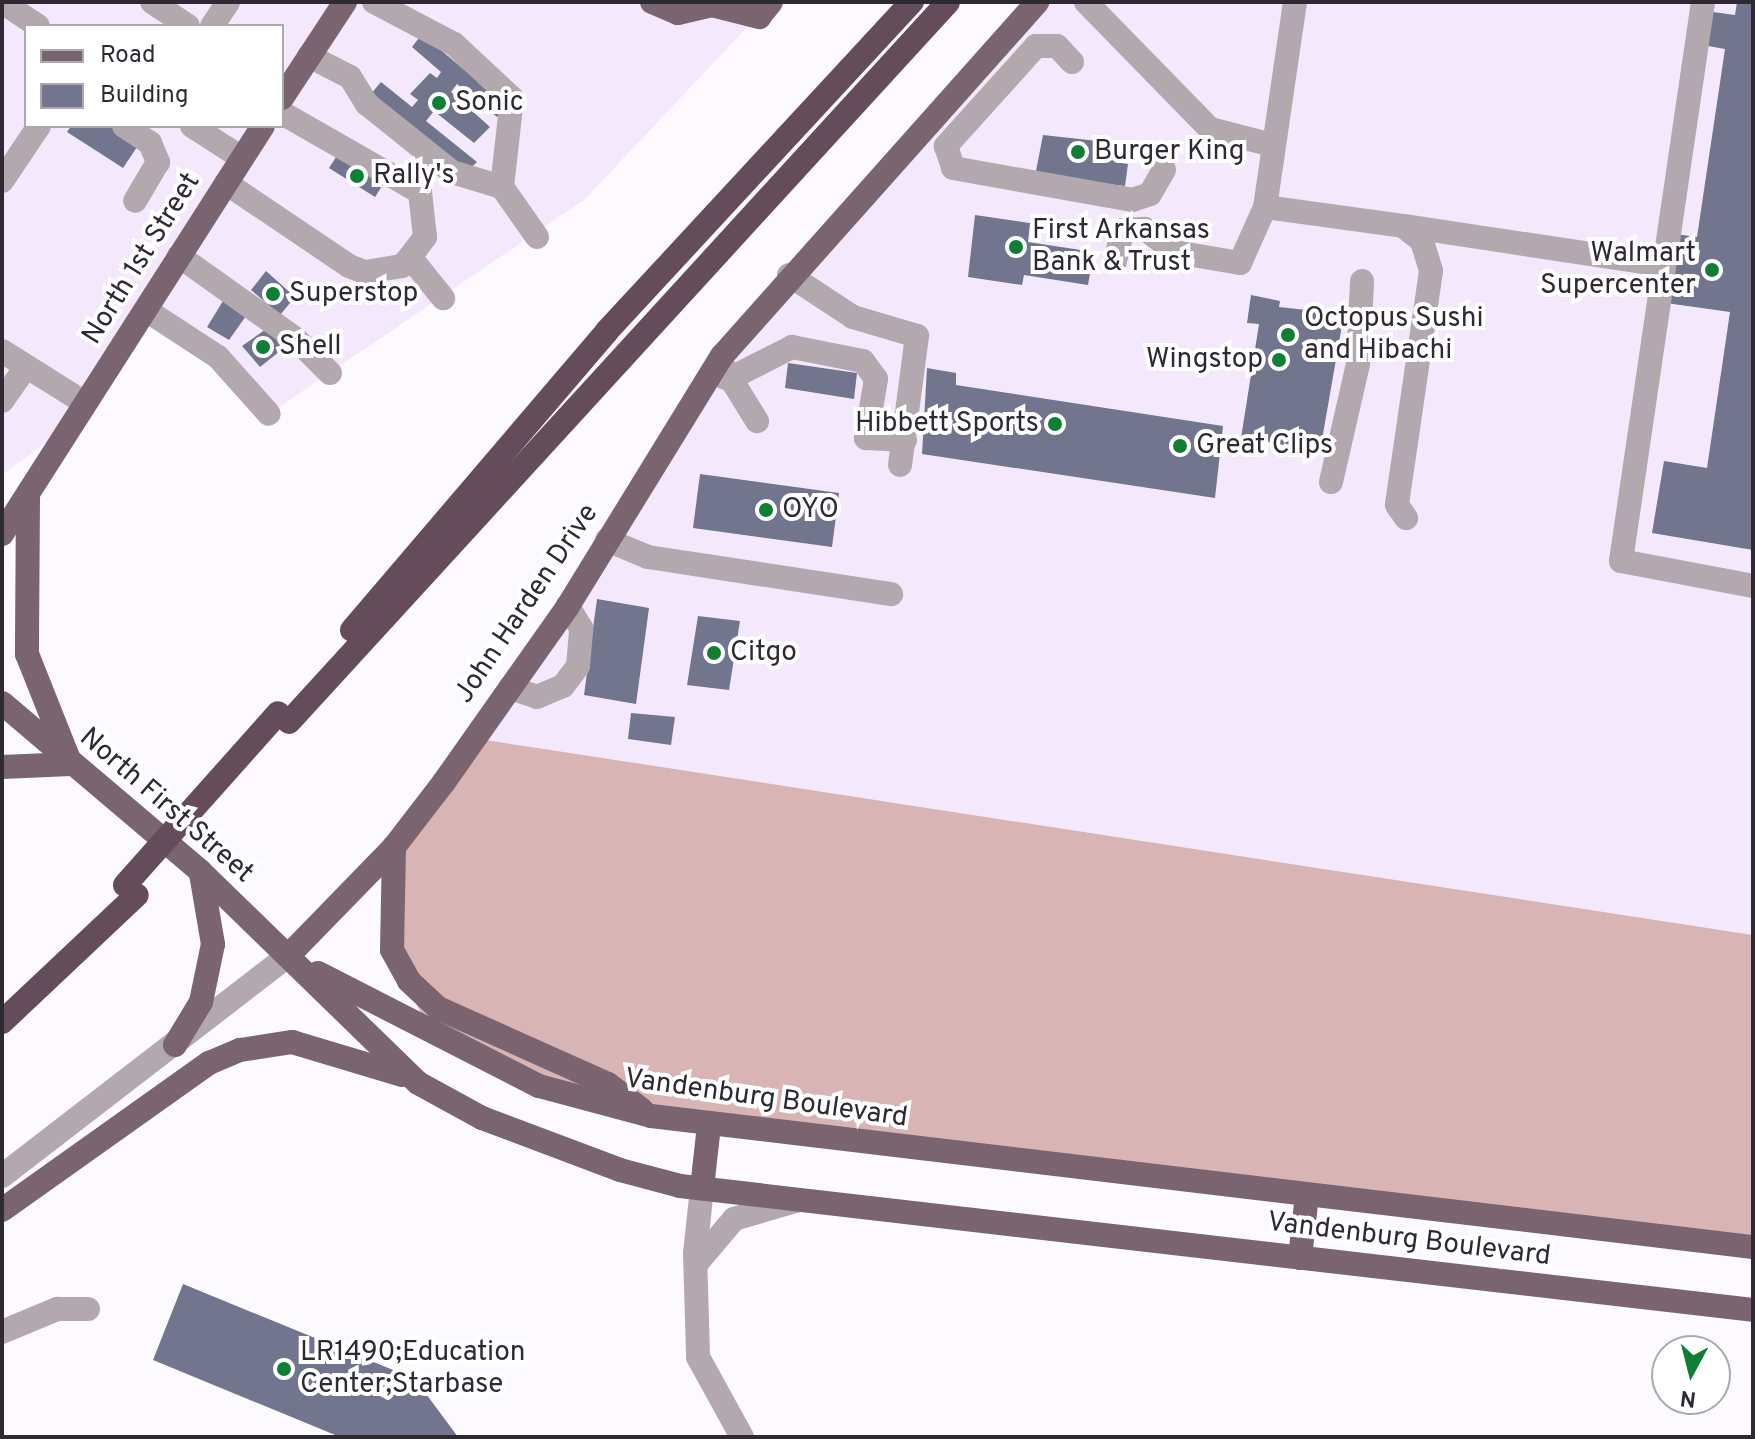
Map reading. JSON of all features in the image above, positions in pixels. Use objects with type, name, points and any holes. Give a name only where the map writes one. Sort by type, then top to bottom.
[{"type":"highway","points":[[284,718],[607,331],[912,2]]},
{"type":"highway","points":[[2,1022],[131,890],[284,718],[948,2]]},
{"type":"highway","points":[[2,1000],[131,890]]},
{"type":"main road","points":[[284,95],[345,2]]},
{"type":"main road","points":[[652,2],[678,13],[712,5],[759,17],[771,2]]},
{"type":"main road","name":"John Harden Drive","points":[[288,956],[394,847],[568,606],[607,540],[789,275],[1037,2]]},
{"type":"main road","name":"North 1st Street","points":[[29,492],[262,128]]},
{"type":"main road","points":[[2,534],[29,492]]},
{"type":"main road","points":[[2,767],[71,764],[27,654],[22,567],[29,492]]},
{"type":"main road","name":"North First Street","points":[[2,703],[200,871],[288,956]]},
{"type":"main road","points":[[394,847],[392,950],[409,981],[438,1008],[608,1084],[651,1116]]},
{"type":"main road","points":[[175,1045],[201,1002],[213,944],[200,871]]},
{"type":"main road","name":"Vandenburg Boulevard","points":[[288,956],[418,1083],[541,1142],[702,1188],[1753,1310]]},
{"type":"main road","name":"Vandenburg Boulevard","points":[[288,956],[539,1086],[651,1116],[709,1126],[1753,1247]]},
{"type":"main road","points":[[2,1210],[209,1063],[240,1050],[292,1042],[380,1065],[418,1083]]},
{"type":"main road","points":[[702,1188],[709,1126]]},
{"type":"main road","points":[[1300,1258],[1307,1195]]},
{"type":"street","points":[[2,2],[35,24]]},
{"type":"street","points":[[152,2],[185,24]]},
{"type":"street","points":[[213,24],[228,2]]},
{"type":"street","points":[[374,2],[454,44],[512,98],[502,187]]},
{"type":"street","points":[[1086,2],[1210,129],[1273,145]]},
{"type":"street","points":[[1115,261],[1123,230],[1162,236],[1175,252],[1240,263],[1265,207],[1295,2]]},
{"type":"street","points":[[1703,2],[1621,561],[1753,586]]},
{"type":"street","points":[[1072,62],[1057,46],[1036,46],[946,146],[953,168],[1132,200],[1150,194],[1164,170]]},
{"type":"street","points":[[309,56],[350,77],[367,104],[452,172],[502,187],[537,237]]},
{"type":"street","points":[[226,183],[349,266],[365,272],[402,266],[410,257],[425,237],[420,192],[284,114]]},
{"type":"street","points":[[2,181],[38,128]]},
{"type":"street","points":[[127,128],[150,143],[158,162],[135,201]]},
{"type":"street","points":[[195,128],[242,158]]},
{"type":"street","points":[[1265,207],[1664,265]]},
{"type":"street","points":[[1403,226],[1422,241],[1431,271],[1397,505],[1406,518]]},
{"type":"street","points":[[179,256],[246,300],[330,373]]},
{"type":"street","points":[[410,257],[443,298]]},
{"type":"street","points":[[789,275],[853,317],[917,336],[900,465]]},
{"type":"street","points":[[1331,482],[1358,364],[1362,281]]},
{"type":"street","points":[[146,310],[218,357],[269,414]]},
{"type":"street","points":[[757,421],[722,369],[792,347],[863,361],[876,379],[866,438],[905,440]]},
{"type":"street","points":[[2,351],[85,403]]},
{"type":"street","points":[[2,401],[26,367]]},
{"type":"street","points":[[607,540],[648,557],[891,594]]},
{"type":"street","points":[[510,688],[537,697],[563,686],[578,666],[581,628],[568,606]]},
{"type":"street","name":"John Harden Drive","points":[[2,1176],[288,956]]},
{"type":"street","points":[[702,1188],[694,1266],[698,1357],[742,1437]]},
{"type":"street","points":[[694,1266],[734,1219],[800,1200]]},
{"type":"street","points":[[2,1332],[57,1309],[88,1309]]},
{"type":"shaded area","points":[[2,2],[771,2],[584,200],[269,414],[145,310],[71,424],[2,475]]},
{"type":"shaded area","points":[[1037,2],[1753,2],[1753,935],[473,738],[713,373]]},
{"type":"shaded area","points":[[473,738],[1753,935],[1753,1247],[651,1116],[435,1038],[394,964],[394,847]]},
{"type":"building","name":"Walmart Supercenter","points":[[1737,2],[1753,2],[1753,550],[1652,533],[1664,461],[1707,468],[1730,312],[1666,303],[1676,234],[1697,237],[1725,49],[1708,46],[1713,12],[1735,15]]},
{"type":"building","name":"Sonic","points":[[422,34],[507,106],[497,117],[457,84],[451,92],[490,127],[474,143],[434,111],[426,121],[477,162],[465,173],[370,95],[381,82],[412,107],[418,100],[410,94],[430,73],[437,78],[441,72],[412,47]]},
{"type":"building","points":[[70,128],[114,128],[139,144],[123,168],[67,132]]},
{"type":"building","name":"Burger King","points":[[1043,135],[1116,143],[1115,162],[1128,164],[1125,186],[1035,176]]},
{"type":"building","name":"Rally's","points":[[338,154],[384,183],[375,197],[329,168]]},
{"type":"building","name":"First Arkansas Bank & Trust","points":[[975,215],[1030,223],[1028,242],[1094,252],[1088,285],[1024,275],[1022,285],[968,277]]},
{"type":"building","name":"Superstop","points":[[266,271],[295,297],[280,315],[251,290]]},
{"type":"building","points":[[1251,295],[1280,301],[1279,307],[1344,314],[1320,451],[1241,438],[1259,324],[1247,323]]},
{"type":"building","name":"Shell","points":[[223,301],[246,316],[229,340],[207,327]]},
{"type":"building","name":"Shell","points":[[269,327],[284,348],[260,367],[242,346]]},
{"type":"building","points":[[788,363],[857,373],[854,399],[785,388]]},
{"type":"building","points":[[927,368],[956,373],[956,385],[1223,426],[1215,498],[922,454]]},
{"type":"building","name":"OYO","points":[[700,474],[839,493],[832,547],[693,528]]},
{"type":"building","name":"Citgo","points":[[597,599],[649,608],[636,704],[584,695]]},
{"type":"building","name":"Citgo","points":[[698,616],[740,621],[729,690],[687,685]]},
{"type":"building","points":[[631,713],[675,717],[671,745],[628,739]]},
{"type":"building","name":"LR1490;Education Center;Starbase","points":[[183,1284],[415,1379],[458,1437],[340,1437],[153,1360]]},
{"type":"place","name":"Sonic","points":[[439,103]]},
{"type":"place","name":"Burger King","points":[[1078,152]]},
{"type":"place","name":"Rally's","points":[[357,176]]},
{"type":"place","name":"First Arkansas Bank & Trust","points":[[1016,247]]},
{"type":"place","name":"Walmart Supercenter","points":[[1712,270]]},
{"type":"place","name":"Superstop","points":[[273,294]]},
{"type":"place","name":"Octopus Sushi and Hibachi","points":[[1288,335]]},
{"type":"place","name":"Shell","points":[[263,347]]},
{"type":"place","name":"Wingstop","points":[[1279,360]]},
{"type":"place","name":"Hibbett Sports","points":[[1055,424]]},
{"type":"place","name":"Great Clips","points":[[1180,446]]},
{"type":"place","name":"OYO","points":[[766,510]]},
{"type":"place","name":"Citgo","points":[[714,653]]},
{"type":"place","name":"LR1490;Education Center;Starbase","points":[[284,1369]]}]
